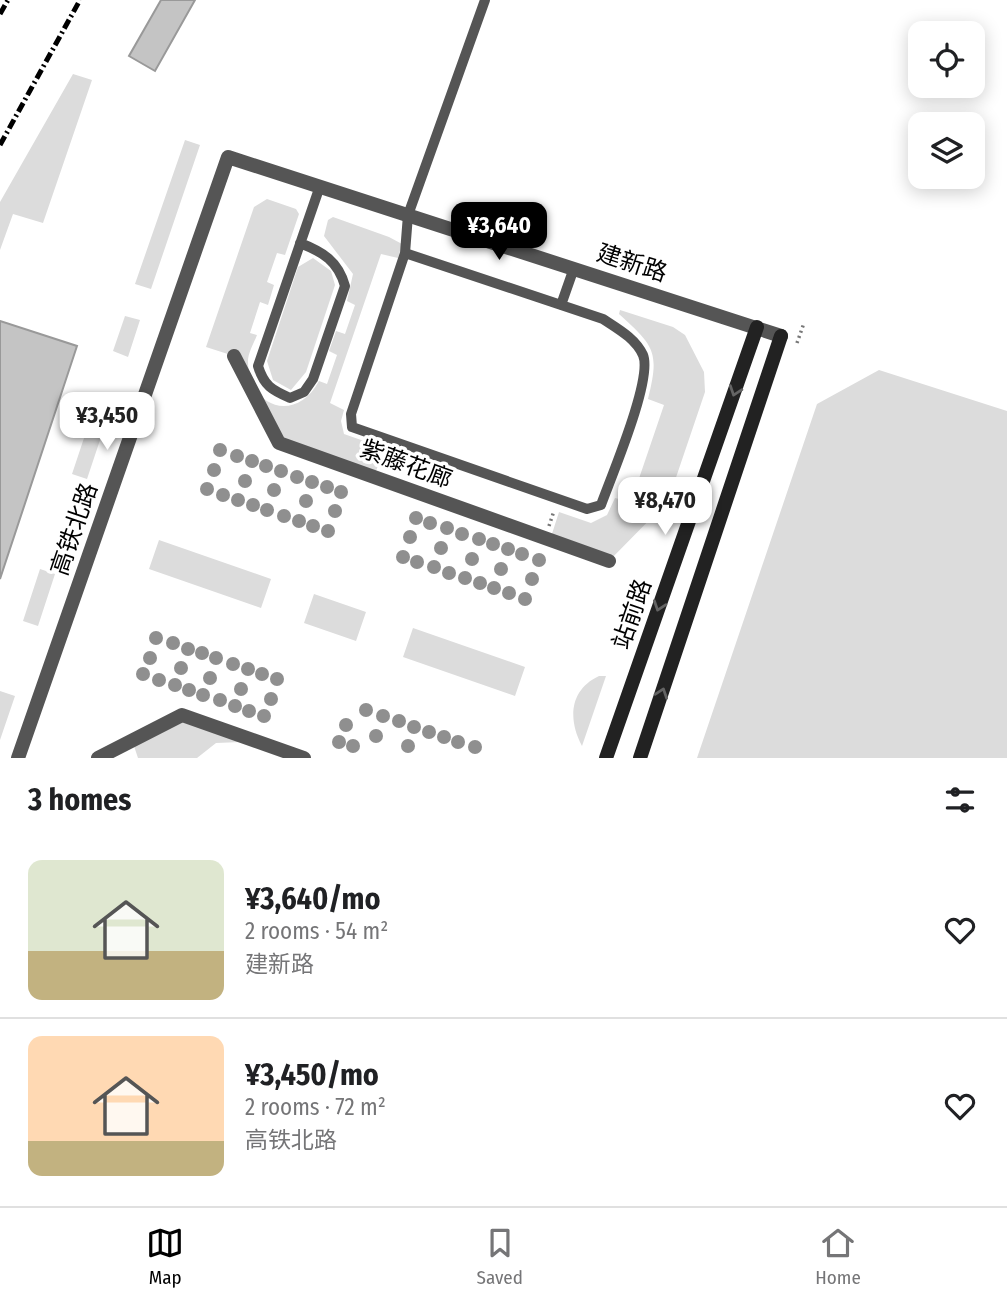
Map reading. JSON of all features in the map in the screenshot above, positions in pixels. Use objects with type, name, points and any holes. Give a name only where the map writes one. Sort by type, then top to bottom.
[{"type":"main road","name":"站前路","points":[[606,758],[757,327]]},
{"type":"main road","points":[[640,758],[781,336]]},
{"type":"street","name":"建新路","points":[[228,157],[781,336]]},
{"type":"street","name":"高铁北路","points":[[18,758],[228,157]]},
{"type":"street","name":"紫藤花廊","points":[[234,356],[279,443],[609,561]]},
{"type":"street","points":[[98,758],[181,715],[304,758]]},
{"type":"lane","points":[[405,253],[603,319],[630,337],[644,356],[645,380],[601,505],[587,509],[352,427],[351,414],[405,253],[408,215],[485,0]]},
{"type":"lane","points":[[300,243],[323,252],[341,273],[345,286],[313,379],[304,392],[290,398],[263,383],[258,366],[300,243],[320,186]]},
{"type":"lane","points":[[561,305],[574,268]]},
{"type":"shaded area","points":[[73,74],[92,80],[43,223],[13,214],[0,250],[0,202]]},
{"type":"shaded area","points":[[185,140],[200,145],[151,289],[135,284]]},
{"type":"shaded area","points":[[267,199],[296,209],[299,214],[285,255],[277,253],[267,282],[274,285],[268,305],[260,302],[250,333],[257,335],[248,358],[250,377],[264,399],[275,405],[298,403],[319,381],[327,384],[337,355],[329,351],[336,331],[345,334],[355,305],[347,301],[353,274],[324,236],[328,220],[333,217],[402,244],[398,258],[381,254],[330,403],[344,410],[341,421],[344,434],[384,448],[374,477],[279,443],[234,356],[206,347],[254,207]]},
{"type":"shaded area","points":[[313,258],[331,271],[335,285],[306,372],[291,390],[273,380],[267,361],[298,267]]},
{"type":"shaded area","points":[[620,310],[673,327],[685,335],[704,372],[705,392],[668,501],[609,561],[550,540],[559,512],[591,523],[607,515],[615,498],[631,502],[664,405],[648,399],[653,370],[651,350],[640,334],[619,314]]},
{"type":"shaded area","points":[[125,316],[140,320],[128,357],[113,351]]},
{"type":"shaded area","points":[[879,370],[1007,411],[1007,758],[697,758],[817,404]]},
{"type":"shaded area","points":[[89,423],[104,428],[87,479],[72,474]]},
{"type":"shaded area","points":[[159,540],[271,579],[261,608],[149,569]]},
{"type":"shaded area","points":[[40,569],[55,574],[38,626],[23,621]]},
{"type":"shaded area","points":[[314,594],[366,612],[356,641],[304,623]]},
{"type":"shaded area","points":[[413,628],[525,667],[515,696],[403,657]]},
{"type":"shaded area","points":[[599,676],[606,676],[582,746],[573,716],[574,706],[582,689]]},
{"type":"shaded area","points":[[0,691],[15,696],[0,740]]},
{"type":"shaded area","points":[[182,715],[241,742],[216,743],[197,758],[138,758],[132,740]]},
{"type":"building","points":[[161,0],[195,0],[155,71],[129,56]]},
{"type":"building","points":[[0,321],[77,346],[0,579]]},
{"type":"railway","points":[[0,14],[8,0]]},
{"type":"railway","points":[[0,145],[80,0]]}]
